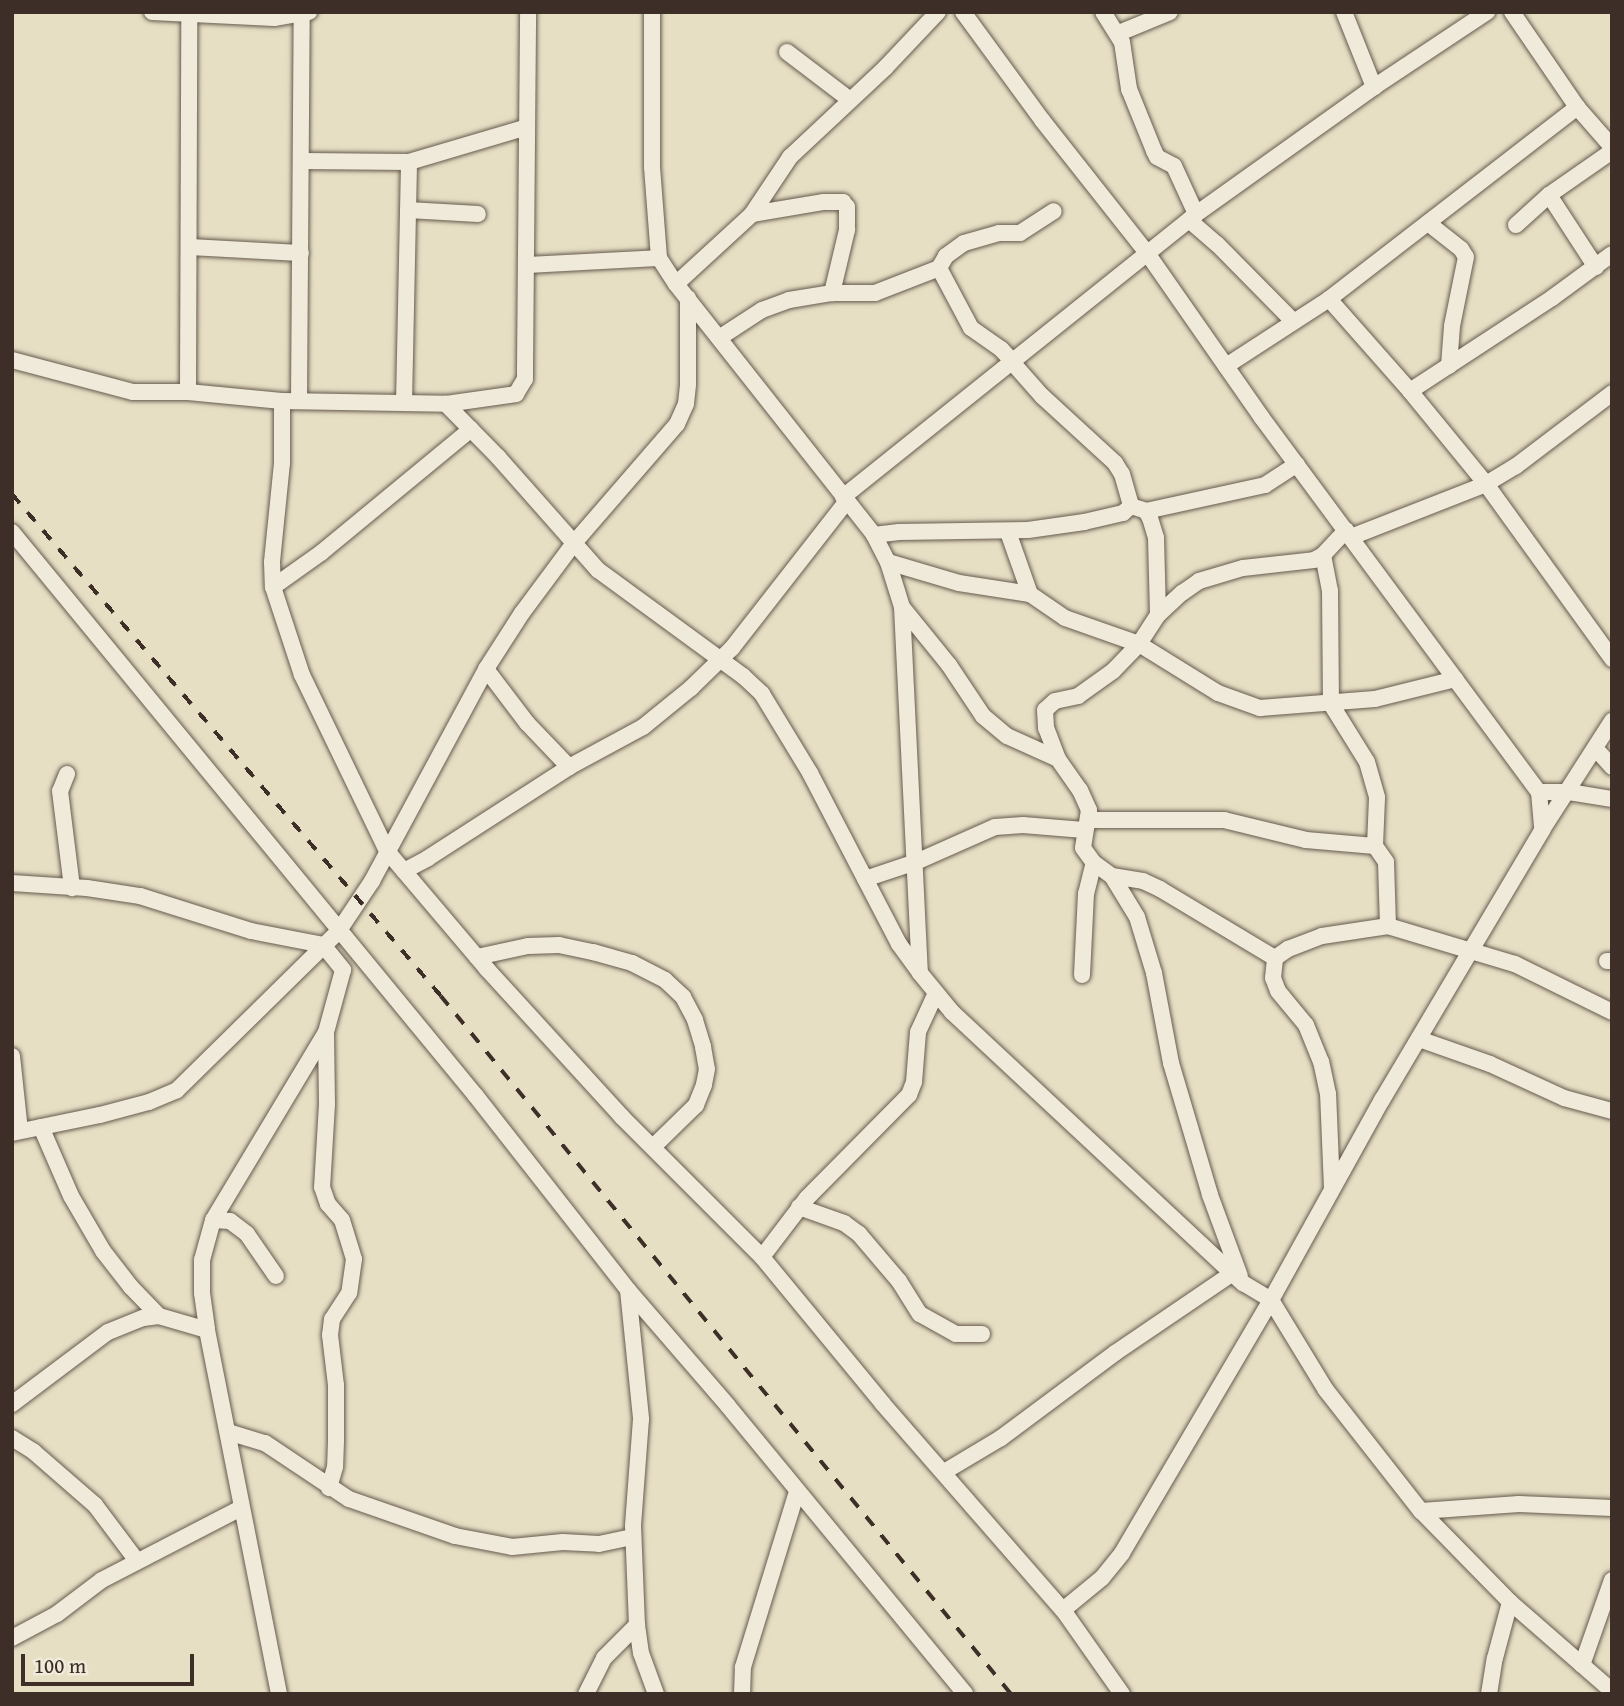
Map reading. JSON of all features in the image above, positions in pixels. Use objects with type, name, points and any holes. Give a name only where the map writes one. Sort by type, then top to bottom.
[{"type":"street","points":[[152,12],[274,15],[306,13],[299,401]]},
{"type":"street","points":[[12,360],[120,390],[282,401],[446,404],[510,397],[521,389],[526,368],[528,12]]},
{"type":"street","points":[[652,12],[652,167],[659,258],[676,284],[874,535],[888,562],[902,607],[920,973]]},
{"type":"street","points":[[676,284],[752,214],[790,157],[938,12]]},
{"type":"street","points":[[963,12],[1034,109],[1147,253],[1297,464],[1539,792],[1542,830]]},
{"type":"street","points":[[1103,12],[1119,33],[1136,111],[1157,157],[1174,166],[1193,217],[1293,321]]},
{"type":"street","points":[[1119,33],[1135,18],[1170,12]]},
{"type":"street","points":[[1345,12],[1374,88]]},
{"type":"street","points":[[404,871],[569,767],[643,727],[720,660],[773,598],[845,499],[1193,217],[1374,88],[1488,12]]},
{"type":"street","points":[[1512,12],[1577,107],[1612,149],[1549,195],[1516,225]]},
{"type":"street","points":[[188,393],[189,13]]},
{"type":"street","points":[[787,52],[850,100]]},
{"type":"street","points":[[1226,366],[1329,299],[1577,107]]},
{"type":"street","points":[[303,161],[409,162],[527,127]]},
{"type":"street","points":[[404,403],[409,162]]},
{"type":"street","points":[[1549,195],[1596,267]]},
{"type":"street","points":[[752,214],[824,202],[843,202],[847,207],[847,230],[832,293]]},
{"type":"street","points":[[408,210],[478,214]]},
{"type":"street","points":[[719,338],[762,310],[789,300],[832,293],[875,293],[939,268],[956,246],[999,233],[1020,233],[1054,211]]},
{"type":"street","points":[[1428,223],[1461,248],[1466,257],[1452,326],[1449,366]]},
{"type":"street","points":[[189,247],[301,253]]},
{"type":"street","points":[[1410,391],[1612,254]]},
{"type":"street","points":[[526,265],[659,258]]},
{"type":"street","points":[[939,268],[971,328],[1012,361],[1042,396],[1115,463],[1122,474],[1138,509],[1154,526],[1158,615]]},
{"type":"street","points":[[12,1056],[16,1132],[137,1105],[177,1090],[338,932],[372,881],[486,669],[522,613],[574,543],[677,424],[686,404],[688,384],[688,298]]},
{"type":"street","points":[[1329,299],[1410,391],[1486,484],[1612,659]]},
{"type":"street","points":[[1239,1277],[1210,1195],[1171,1063],[1154,973],[1137,917],[1112,876],[1094,863],[1083,848],[1089,810],[1080,790],[1058,759],[1046,727],[1045,710],[1055,701],[1078,696],[1098,684],[1139,645],[1158,615],[1199,581],[1242,568],[1299,563],[1324,555],[1349,533],[1486,484],[1516,466],[1612,393]]},
{"type":"street","points":[[282,401],[282,463],[272,562],[273,587],[302,675],[387,851],[477,957],[622,1117],[654,1146],[762,1257],[883,1404],[1063,1610],[1122,1694]]},
{"type":"street","points":[[446,404],[620,589],[720,660],[762,694],[810,773],[899,944],[936,993],[1239,1277],[1271,1300],[1326,1390],[1421,1511],[1510,1602],[1612,1691]]},
{"type":"street","points":[[273,587],[322,552],[471,429]]},
{"type":"street","points":[[874,535],[911,532],[1008,532],[1084,522],[1265,485],[1297,464]]},
{"type":"street","points":[[12,532],[192,749],[338,932],[477,1096],[628,1290],[965,1694]]},
{"type":"street","points":[[1008,532],[1030,594]]},
{"type":"street","points":[[1324,555],[1331,617],[1331,704],[1367,762],[1377,798],[1375,846],[1386,862],[1388,926]]},
{"type":"street","points":[[888,562],[959,583],[1030,594],[1065,618],[1139,645],[1182,673],[1238,702],[1280,708],[1331,704],[1401,694],[1456,679]]},
{"type":"street","points":[[902,607],[949,665],[983,716],[1007,736],[1058,759]]},
{"type":"street","points":[[486,669],[527,723],[569,767]]},
{"type":"street","points":[[1063,1610],[1102,1578],[1122,1553],[1542,830],[1569,792],[1612,721]]},
{"type":"street","points":[[1596,749],[1612,767]]},
{"type":"street","points":[[67,774],[60,791],[72,888]]},
{"type":"street","points":[[1539,792],[1569,792],[1612,799]]},
{"type":"street","points":[[866,879],[916,862],[995,827],[1023,825],[1224,820],[1306,839],[1375,846]]},
{"type":"street","points":[[1082,975],[1086,894],[1094,863]]},
{"type":"street","points":[[1112,876],[1143,881],[1160,889],[1275,958]]},
{"type":"street","points":[[12,883],[140,896],[251,931],[323,945],[343,970],[326,1032],[213,1220],[201,1276],[207,1329],[279,1694]]},
{"type":"street","points":[[1275,958],[1312,939],[1388,926],[1545,976],[1612,1012]]},
{"type":"street","points":[[477,957],[528,946],[570,947],[632,964],[665,980],[683,997],[695,1020],[703,1047],[707,1069],[704,1086],[696,1105],[654,1146]]},
{"type":"street","points":[[1275,958],[1273,978],[1278,991],[1306,1025],[1323,1070],[1328,1094],[1332,1188]]},
{"type":"street","points":[[762,1257],[799,1208],[909,1095],[914,1082],[918,1032],[936,993]]},
{"type":"street","points":[[326,1032],[327,1104],[322,1187],[328,1204],[342,1220],[354,1259],[348,1293],[332,1319],[330,1335],[335,1385],[336,1441],[335,1467],[329,1488]]},
{"type":"street","points":[[1419,1039],[1490,1063],[1564,1098],[1612,1111]]},
{"type":"street","points":[[41,1127],[71,1196],[103,1251],[131,1287],[159,1316]]},
{"type":"street","points":[[799,1208],[844,1223],[859,1234],[899,1281],[920,1314],[956,1334],[982,1334]]},
{"type":"street","points":[[213,1220],[230,1222],[247,1234],[276,1276]]},
{"type":"street","points":[[944,1472],[1001,1438],[1115,1353],[1239,1277]]},
{"type":"street","points":[[628,1290],[641,1419],[633,1537],[637,1625],[642,1653],[656,1694]]},
{"type":"street","points":[[12,1404],[108,1332],[143,1318],[159,1316],[207,1329]]},
{"type":"street","points":[[228,1432],[265,1443],[349,1499],[434,1530],[492,1545],[512,1547],[563,1542],[599,1544],[633,1537]]},
{"type":"street","points":[[12,1438],[34,1452],[96,1506],[137,1561]]},
{"type":"street","points":[[742,1694],[743,1667],[797,1491]]},
{"type":"street","points":[[1421,1511],[1519,1504],[1612,1507]]},
{"type":"street","points":[[12,1638],[39,1625],[102,1580],[241,1508]]},
{"type":"street","points":[[1582,1665],[1612,1580]]},
{"type":"street","points":[[1489,1694],[1495,1658],[1510,1602]]},
{"type":"street","points":[[586,1694],[604,1658],[637,1625]]},
{"type":"railway","points":[[12,494],[441,996],[1011,1694]]}]
